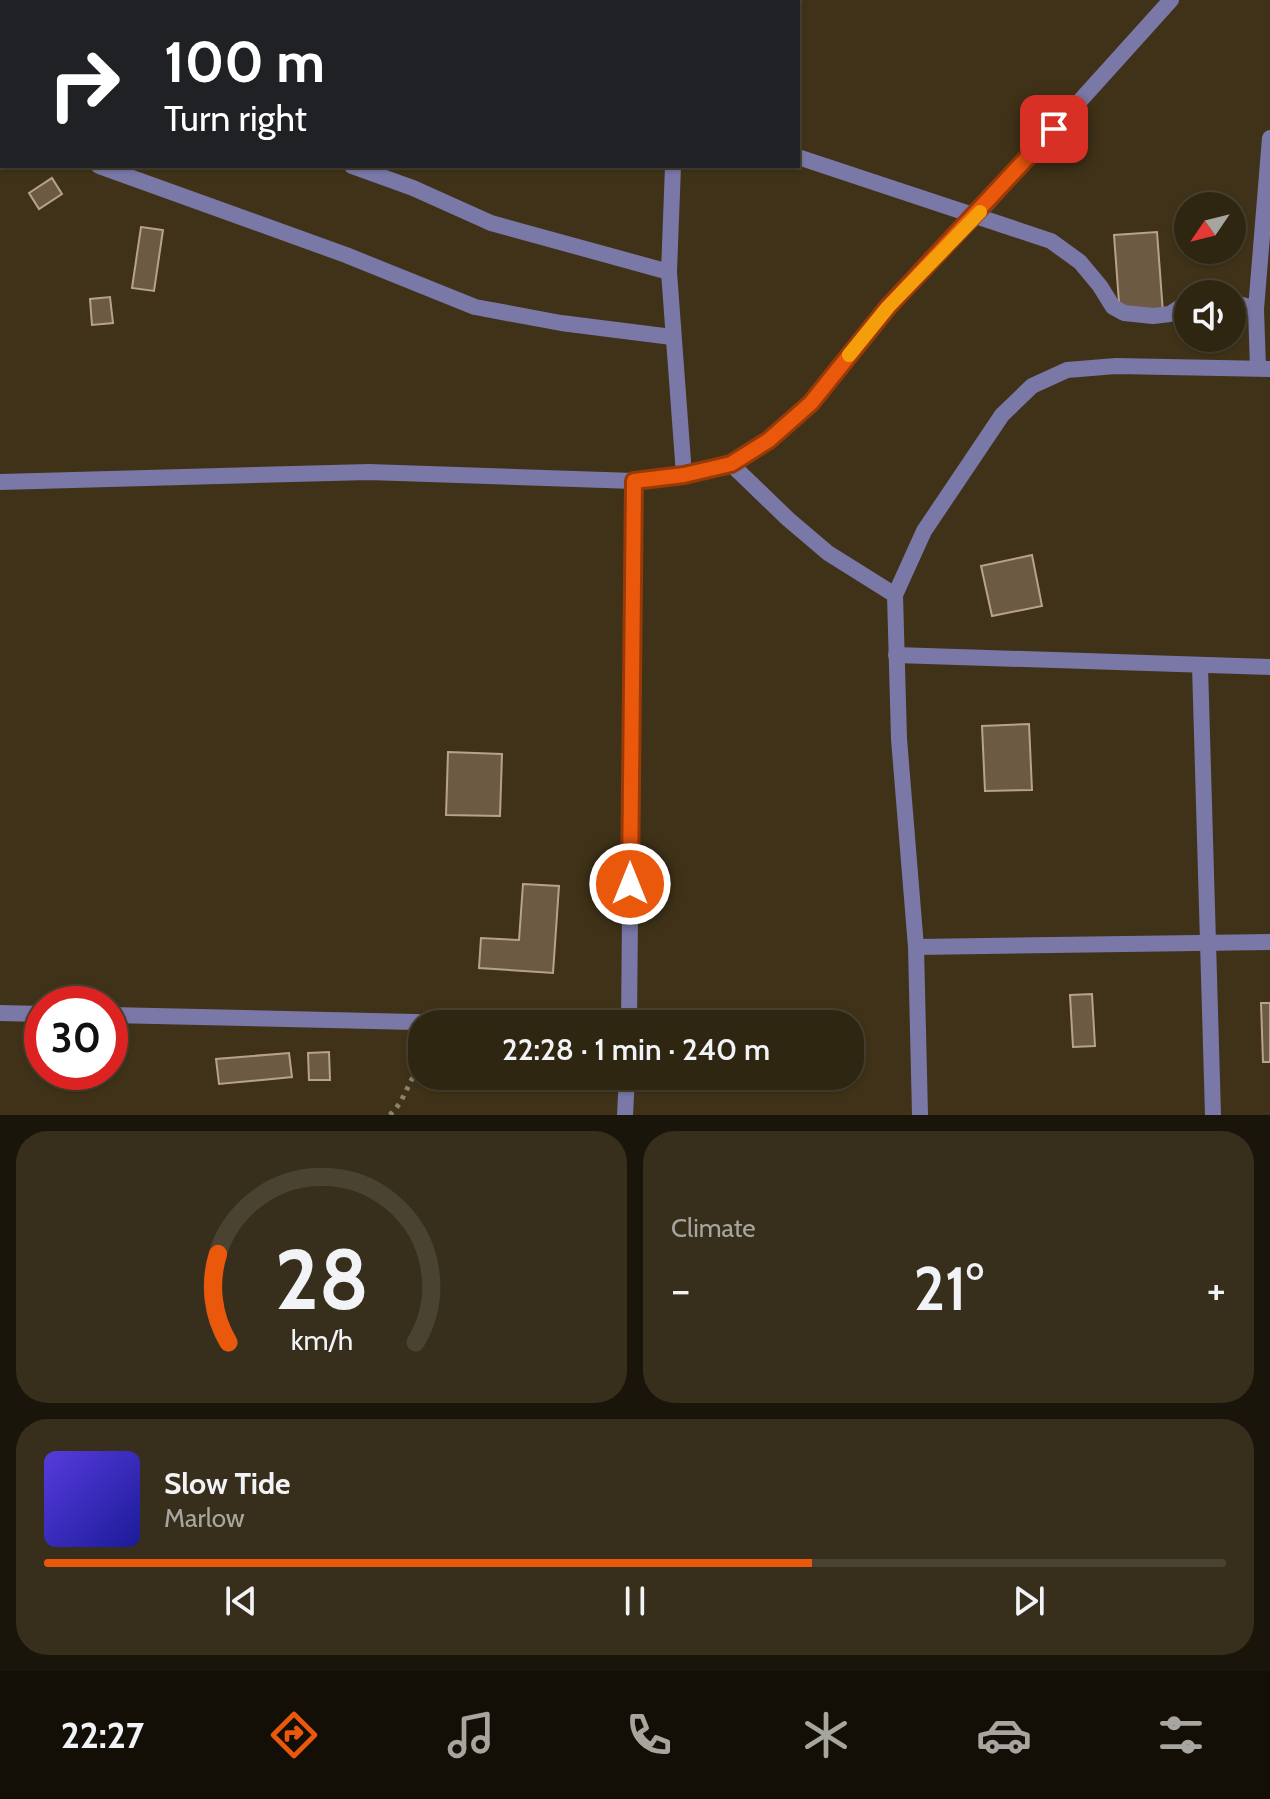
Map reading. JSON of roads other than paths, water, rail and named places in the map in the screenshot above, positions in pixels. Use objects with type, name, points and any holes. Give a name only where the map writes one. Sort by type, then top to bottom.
[{"type":"street","points":[[0,482],[369,472],[634,481],[684,475],[731,464],[769,440],[811,403],[888,307],[976,216],[1171,0]]},
{"type":"street","points":[[920,1115],[916,947],[899,739],[895,595],[924,531],[1002,415],[1032,386],[1067,370],[1116,366],[1264,368],[1256,309],[1270,138]]},
{"type":"street","points":[[800,158],[1051,241],[1080,262],[1113,307],[1124,313],[1153,316],[1174,311]]},
{"type":"street","points":[[105,168],[346,255],[475,307],[561,323],[672,337]]},
{"type":"street","points":[[358,168],[413,188],[491,223],[669,272]]},
{"type":"street","points":[[673,168],[669,272],[684,475]]},
{"type":"street","points":[[1246,306],[1256,309]]},
{"type":"street","points":[[731,464],[828,553],[895,595]]},
{"type":"street","points":[[629,1010],[634,481]]},
{"type":"street","points":[[896,655],[1270,667]]},
{"type":"street","points":[[1200,666],[1213,1115]]},
{"type":"street","points":[[916,947],[1270,942]]},
{"type":"street","points":[[0,1013],[24,1014]]},
{"type":"street","points":[[128,1015],[408,1022]]},
{"type":"street","points":[[625,1115],[626,1090]]}]
